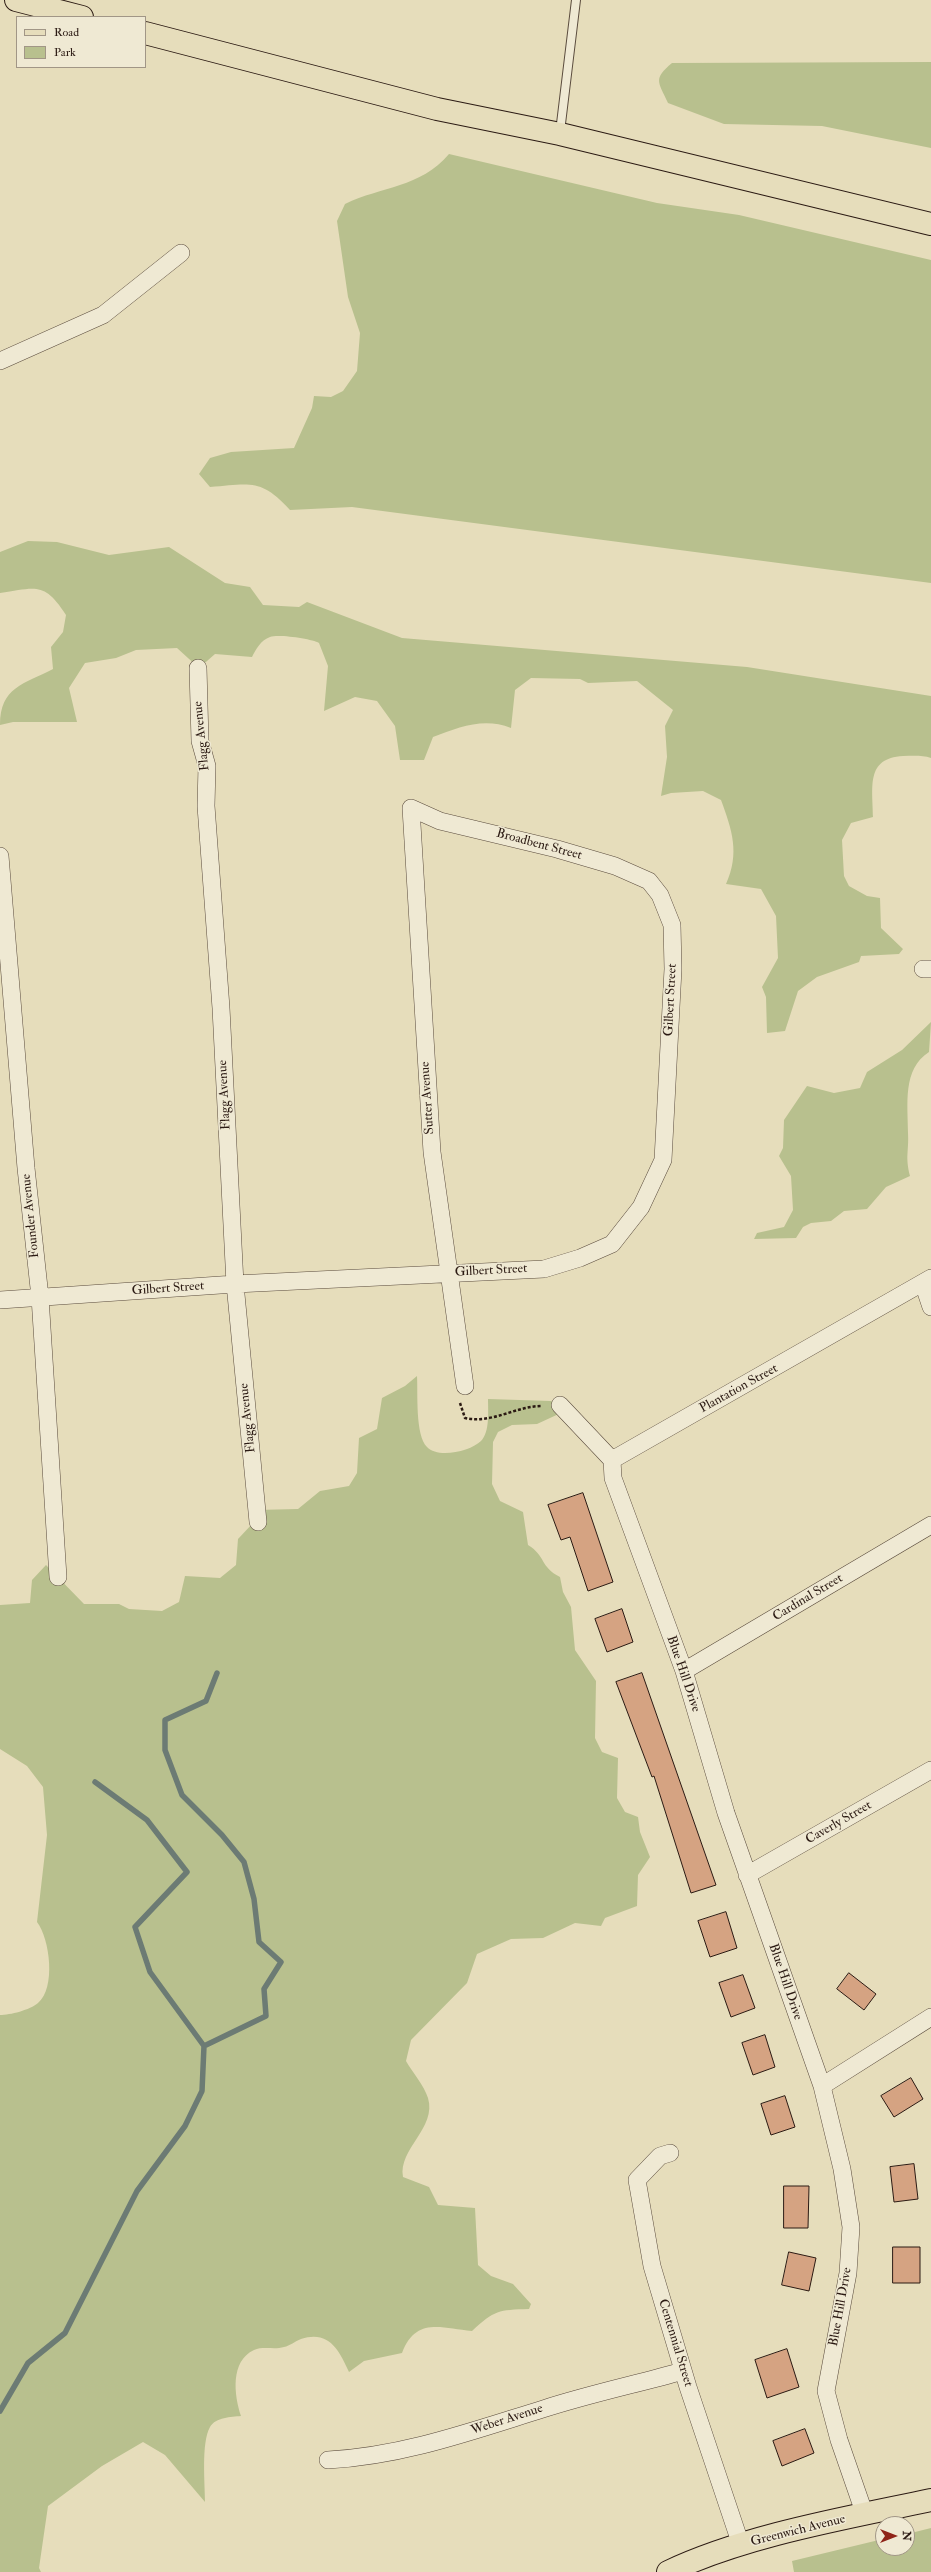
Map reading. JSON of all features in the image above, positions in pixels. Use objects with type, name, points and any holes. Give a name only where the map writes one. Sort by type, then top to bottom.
[{"type":"main road","points":[[16,0],[78,16]]},
{"type":"main road","points":[[146,34],[437,109],[560,134],[931,224]]},
{"type":"main road","name":"Greenwich Avenue","points":[[668,2572],[700,2557],[741,2545],[931,2500]]},
{"type":"street","points":[[0,360],[103,315],[181,253]]},
{"type":"street","name":"Flagg Avenue","points":[[198,668],[200,741],[207,766],[206,806],[221,1008],[235,1284],[258,1522]]},
{"type":"street","name":"Broadbent Street","points":[[411,808],[440,821],[558,849],[614,866],[649,881],[660,895]]},
{"type":"street","name":"Sutter Avenue","points":[[411,808],[432,1152],[465,1386]]},
{"type":"street","name":"Founder Avenue","points":[[0,856],[26,1168],[40,1297],[58,1577]]},
{"type":"street","name":"Gilbert Street","points":[[0,1300],[235,1284],[544,1269],[580,1258],[612,1244],[642,1207],[663,1160],[673,969],[672,925],[660,895]]},
{"type":"street","points":[[927,1280],[931,1307]]},
{"type":"street","name":"Plantation Street","points":[[612,1460],[927,1280]]},
{"type":"street","points":[[560,1405],[612,1460]]},
{"type":"street","name":"Blue Hill Drive","points":[[612,1460],[613,1478],[684,1671],[726,1813],[822,2086],[842,2169],[851,2227],[848,2273],[826,2390],[839,2440],[865,2515]]},
{"type":"street","name":"Cardinal Street","points":[[684,1671],[931,1525]]},
{"type":"street","name":"Caverly Street","points":[[747,1875],[931,1770]]},
{"type":"street","points":[[822,2086],[931,2017]]},
{"type":"street","name":"Centennial Street","points":[[670,2153],[660,2156],[636,2180],[652,2266],[683,2371],[741,2545]]},
{"type":"street","name":"Weber Avenue","points":[[328,2460],[366,2458],[445,2440],[545,2408],[683,2371]]},
{"type":"lane","points":[[560,134],[576,0]]},
{"type":"path","points":[[465,1386],[459,1402],[465,1418],[478,1421],[527,1406],[560,1405]]},
{"type":"green space","points":[[931,62],[931,148],[822,126],[724,124],[668,103],[659,81],[662,73],[672,63]]},
{"type":"green space","points":[[449,154],[657,203],[739,215],[931,260],[931,583],[352,507],[290,510],[271,492],[254,485],[210,487],[199,474],[210,458],[231,452],[294,448],[312,408],[314,396],[331,397],[343,391],[357,371],[360,333],[348,297],[337,221],[345,204],[400,185],[426,174]]},
{"type":"green space","points":[[28,541],[57,542],[109,555],[169,547],[225,583],[250,587],[263,605],[299,607],[307,602],[402,638],[747,667],[931,696],[931,758],[921,756],[903,756],[891,758],[882,762],[877,769],[872,785],[873,817],[851,823],[842,840],[844,876],[849,886],[867,896],[880,898],[881,928],[903,949],[899,954],[861,956],[859,962],[817,977],[798,991],[785,1031],[767,1033],[766,997],[762,987],[778,958],[776,916],[761,889],[726,884],[733,862],[733,842],[721,800],[703,791],[671,793],[661,796],[667,757],[665,726],[673,710],[637,681],[588,683],[580,679],[531,678],[515,690],[511,728],[491,723],[481,723],[462,727],[433,737],[424,760],[400,760],[395,726],[377,701],[355,697],[324,711],[328,666],[319,643],[295,637],[274,636],[267,638],[261,643],[252,657],[215,654],[199,668],[177,648],[136,650],[116,658],[85,663],[69,688],[77,722],[13,722],[0,725],[1,712],[4,702],[9,695],[23,683],[53,669],[51,647],[63,632],[66,615],[51,597],[38,589],[0,593],[0,552]]},
{"type":"green space","points":[[931,1022],[929,1052],[920,1059],[914,1068],[908,1088],[907,1159],[910,1176],[886,1187],[867,1209],[844,1211],[831,1221],[811,1223],[803,1227],[796,1238],[754,1239],[757,1233],[784,1227],[793,1210],[791,1176],[779,1156],[783,1148],[784,1120],[807,1086],[834,1093],[860,1088],[867,1072],[902,1050]]},
{"type":"green space","points":[[417,1376],[419,1424],[423,1441],[432,1451],[439,1453],[454,1452],[470,1448],[481,1441],[487,1427],[488,1399],[551,1401],[560,1405],[563,1412],[537,1424],[512,1425],[498,1432],[493,1442],[492,1484],[500,1501],[523,1512],[528,1545],[538,1553],[549,1569],[560,1577],[563,1592],[571,1607],[575,1650],[596,1681],[595,1738],[602,1752],[618,1758],[617,1798],[625,1812],[638,1817],[640,1832],[650,1857],[638,1875],[637,1906],[605,1918],[601,1926],[575,1923],[543,1938],[511,1939],[477,1954],[467,1983],[411,2040],[406,2061],[426,2093],[429,2109],[423,2129],[406,2157],[403,2167],[403,2177],[429,2187],[438,2205],[475,2208],[478,2265],[491,2276],[513,2284],[531,2304],[529,2309],[498,2312],[486,2319],[472,2331],[439,2327],[422,2329],[414,2334],[402,2353],[364,2361],[349,2372],[341,2356],[332,2344],[319,2337],[301,2339],[288,2346],[280,2348],[261,2348],[254,2350],[246,2355],[237,2370],[236,2389],[241,2416],[224,2418],[216,2421],[210,2427],[207,2434],[204,2453],[205,2502],[165,2455],[143,2442],[102,2466],[48,2506],[39,2568],[41,2572],[0,2572],[0,2015],[20,2012],[38,2003],[44,1996],[47,1986],[49,1963],[45,1940],[42,1930],[37,1922],[47,1835],[43,1787],[27,1766],[0,1749],[0,1605],[30,1603],[32,1580],[46,1565],[84,1604],[119,1604],[129,1609],[162,1611],[179,1602],[185,1576],[220,1578],[236,1565],[238,1539],[253,1523],[256,1510],[298,1509],[320,1491],[349,1486],[357,1473],[359,1438],[377,1429],[382,1398],[405,1386]]},
{"type":"green space","points":[[931,2528],[931,2572],[794,2572],[792,2561],[875,2541],[875,2556],[915,2556],[915,2532]]},
{"type":"building","points":[[583,1493],[613,1582],[588,1591],[570,1537],[561,1540],[548,1505]]},
{"type":"building","points":[[622,1609],[633,1642],[607,1652],[595,1619]]},
{"type":"building","points":[[642,1673],[716,1885],[691,1893],[654,1776],[652,1777],[616,1682]]},
{"type":"building","points":[[726,1912],[737,1948],[710,1957],[698,1921]]},
{"type":"building","points":[[849,1973],[876,1994],[864,2010],[837,1989]]},
{"type":"building","points":[[743,1975],[755,2008],[731,2017],[719,1983]]},
{"type":"building","points":[[765,2035],[775,2067],[753,2075],[742,2043]]},
{"type":"building","points":[[911,2078],[923,2099],[894,2117],[881,2096]]},
{"type":"building","points":[[785,2096],[795,2127],[771,2135],[761,2104]]},
{"type":"building","points":[[914,2164],[918,2199],[894,2202],[890,2167]]},
{"type":"building","points":[[784,2186],[809,2186],[808,2228],[784,2228]]},
{"type":"building","points":[[893,2247],[920,2247],[920,2283],[893,2283]]},
{"type":"building","points":[[789,2252],[816,2258],[809,2291],[782,2285]]},
{"type":"building","points":[[787,2349],[799,2387],[767,2398],[755,2360]]},
{"type":"building","points":[[805,2429],[814,2453],[782,2466],[773,2441]]},
{"type":"waterway","points":[[204,2046],[266,2016],[264,1989],[281,1962],[259,1942],[254,1899],[244,1862],[222,1835],[182,1795],[165,1750],[165,1720],[206,1701],[217,1673]]},
{"type":"waterway","points":[[0,2411],[28,2363],[65,2333],[137,2191],[185,2126],[202,2091],[204,2046],[150,1972],[135,1927],[187,1872],[147,1820],[95,1782]]}]
